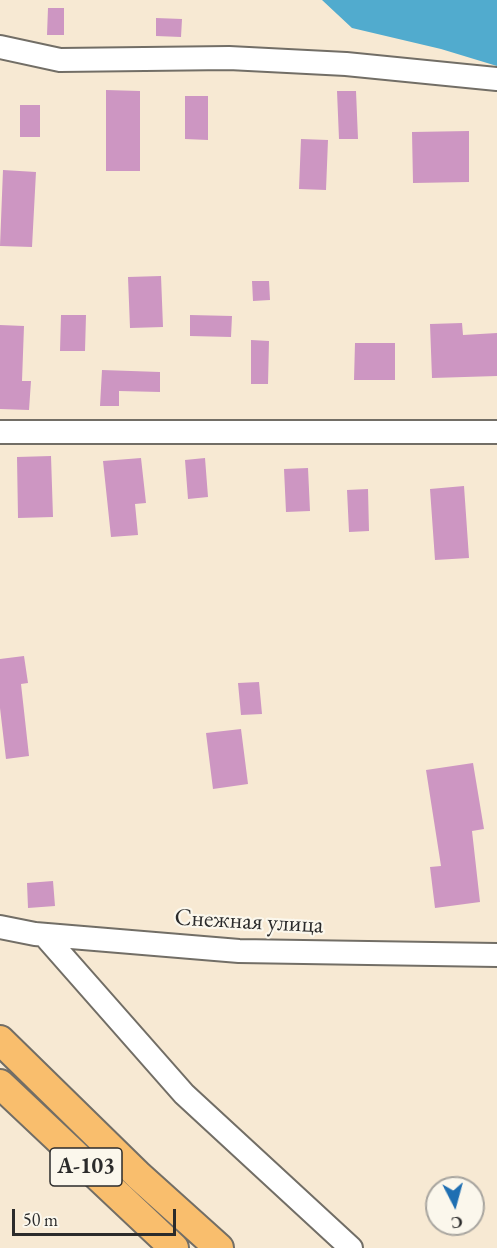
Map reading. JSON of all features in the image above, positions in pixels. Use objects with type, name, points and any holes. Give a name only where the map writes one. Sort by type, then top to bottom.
[{"type":"main road","name":"А-103","points":[[0,1040],[139,1176],[219,1248]]},
{"type":"main road","name":"А-103","points":[[0,1084],[174,1248]]},
{"type":"street","points":[[0,47],[60,60],[229,58],[346,64],[497,79]]},
{"type":"street","points":[[0,432],[497,432]]},
{"type":"street","name":"Снежная улица","points":[[0,927],[44,935],[238,951],[497,955]]},
{"type":"street","points":[[44,935],[184,1094],[351,1248]]},
{"type":"water","points":[[322,0],[497,0],[497,66],[441,49],[352,28]]},
{"type":"building","points":[[48,8],[64,8],[64,35],[47,35]]},
{"type":"building","points":[[156,18],[182,19],[181,37],[156,36]]},
{"type":"building","points":[[106,90],[140,91],[140,171],[106,171]]},
{"type":"building","points":[[337,91],[356,91],[358,139],[339,139]]},
{"type":"building","points":[[185,96],[208,96],[208,140],[185,139]]},
{"type":"building","points":[[20,105],[40,105],[40,137],[20,137]]},
{"type":"building","points":[[469,131],[469,182],[413,183],[412,132]]},
{"type":"building","points":[[301,139],[328,140],[326,190],[299,189]]},
{"type":"building","points":[[3,170],[36,172],[32,247],[0,246]]},
{"type":"building","points":[[161,276],[163,327],[130,328],[128,277]]},
{"type":"building","points":[[252,281],[269,281],[270,300],[253,301]]},
{"type":"building","points":[[61,315],[86,315],[85,351],[60,351]]},
{"type":"building","points":[[190,315],[232,316],[231,337],[190,336]]},
{"type":"building","points":[[462,323],[463,335],[497,333],[497,376],[432,378],[430,324]]},
{"type":"building","points":[[0,325],[24,326],[22,381],[31,381],[29,410],[0,409]]},
{"type":"building","points":[[251,340],[269,341],[268,384],[251,384]]},
{"type":"building","points":[[355,343],[395,343],[395,380],[354,380]]},
{"type":"building","points":[[102,370],[160,372],[160,392],[119,391],[119,406],[100,406]]},
{"type":"building","points":[[51,456],[53,517],[18,518],[17,457]]},
{"type":"building","points":[[141,458],[146,503],[135,504],[138,535],[111,537],[103,461]]},
{"type":"building","points":[[205,458],[208,497],[188,499],[185,460]]},
{"type":"building","points":[[308,468],[310,511],[286,512],[284,469]]},
{"type":"building","points":[[464,486],[469,558],[435,560],[430,489]]},
{"type":"building","points":[[368,489],[369,531],[349,532],[347,490]]},
{"type":"building","points":[[24,656],[28,683],[21,684],[29,756],[6,759],[0,708],[0,659]]},
{"type":"building","points":[[259,682],[262,714],[241,715],[238,683]]},
{"type":"building","points":[[241,729],[248,784],[213,789],[206,733]]},
{"type":"building","points":[[473,763],[484,829],[472,831],[480,902],[435,908],[430,867],[441,866],[426,770]]},
{"type":"building","points":[[53,881],[55,906],[28,908],[27,883]]}]
